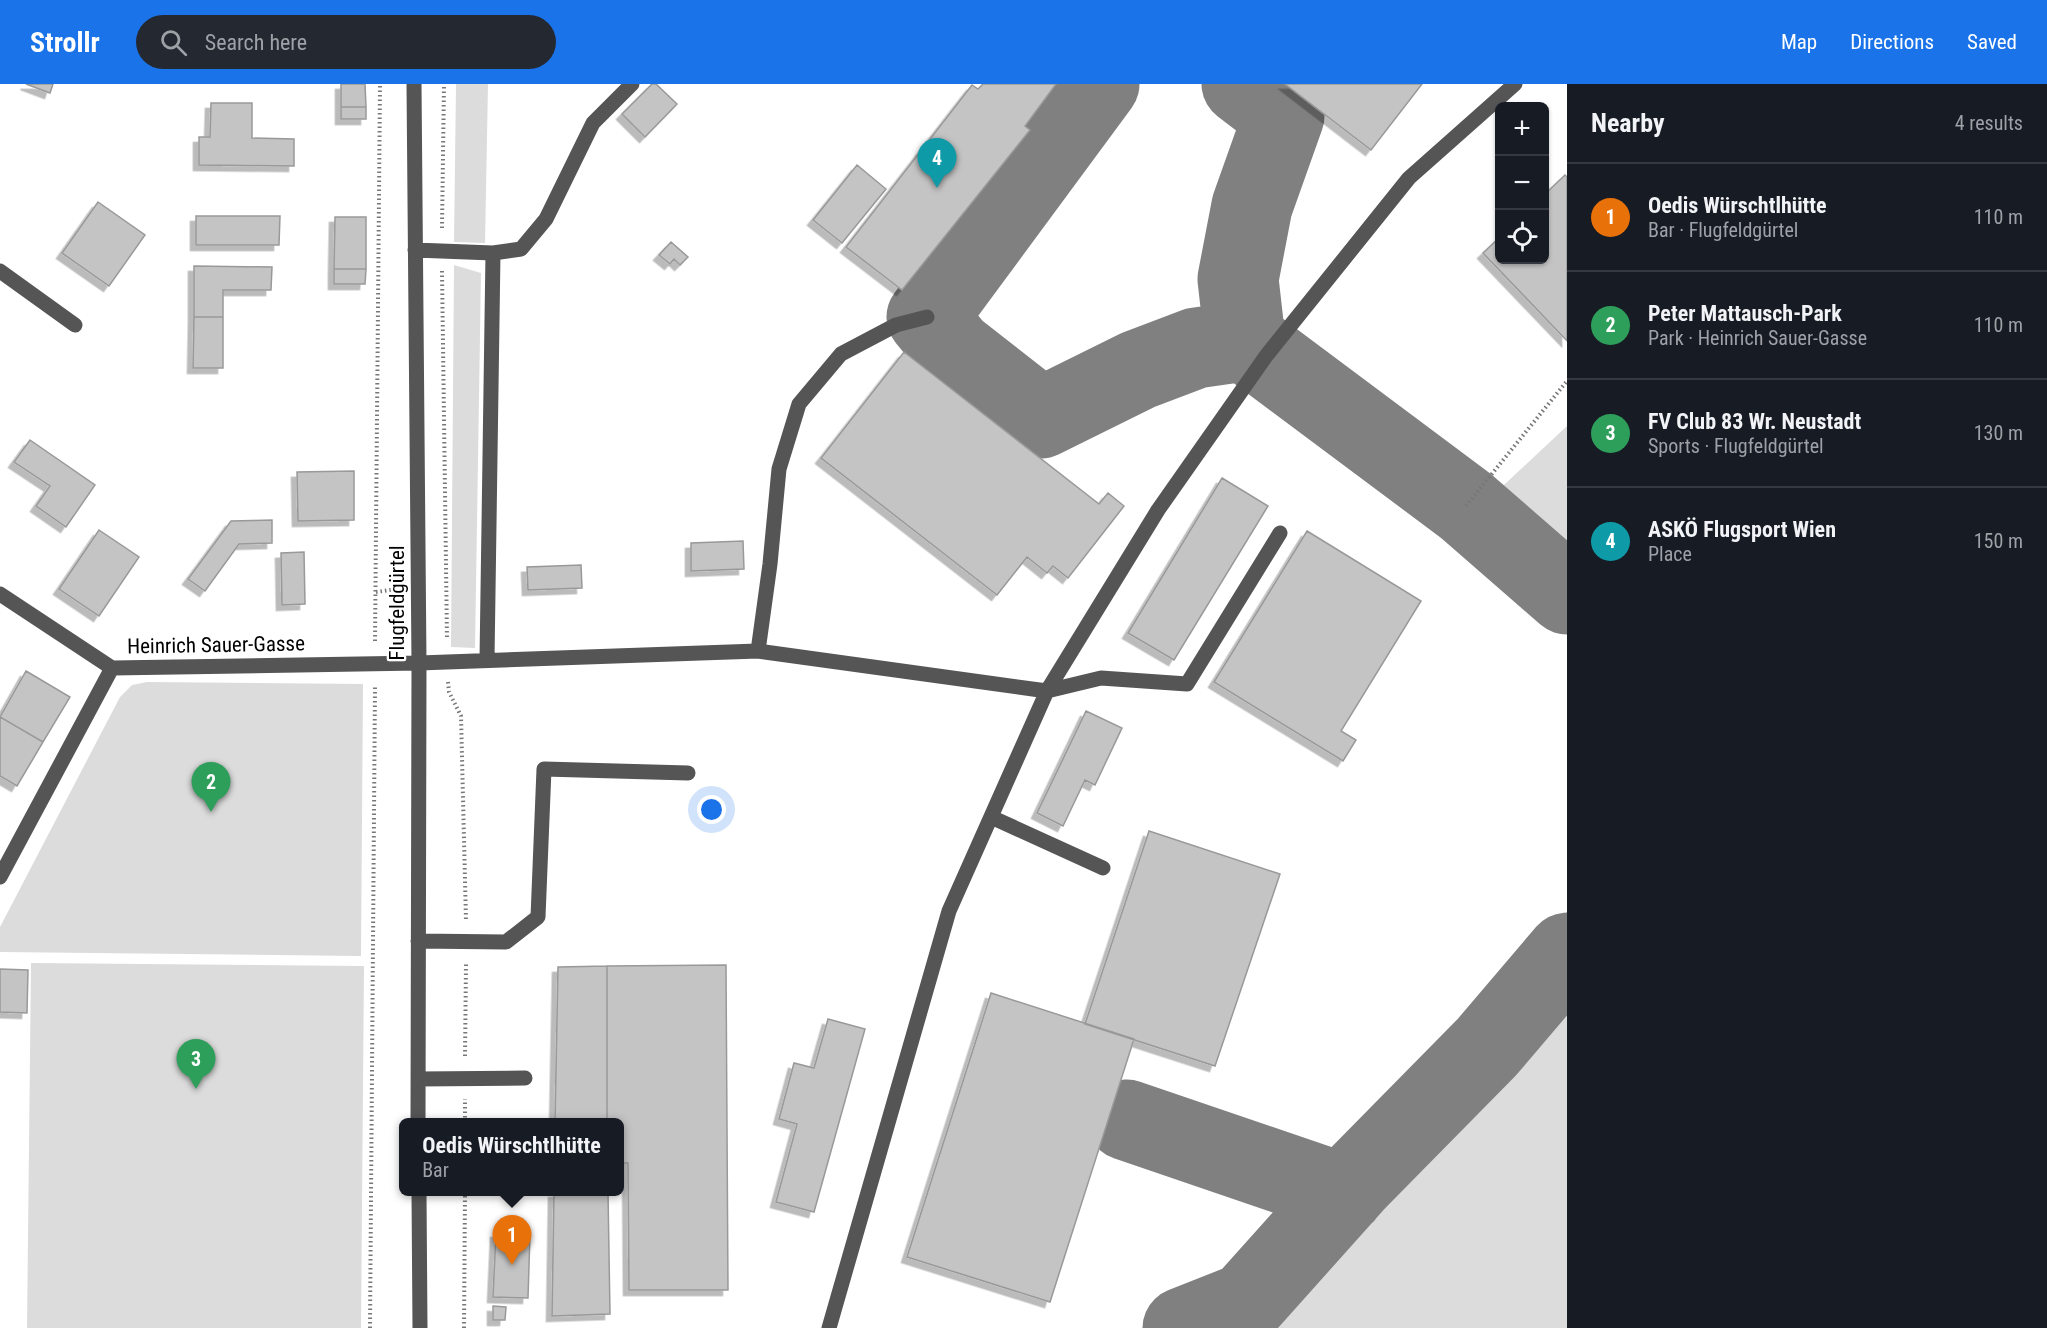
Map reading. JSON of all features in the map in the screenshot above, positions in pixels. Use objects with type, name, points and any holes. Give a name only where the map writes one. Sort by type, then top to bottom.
[{"type":"street","name":"Flugfeldgürtel","points":[[414,84],[419,663],[418,1118]]},
{"type":"street","points":[[415,250],[493,253],[521,249],[546,219],[593,123],[632,84]]},
{"type":"street","points":[[829,1328],[949,911],[1047,691],[1158,510],[1266,356],[1409,178],[1515,84]]},
{"type":"street","points":[[487,660],[493,253]]},
{"type":"street","points":[[0,271],[75,326]]},
{"type":"street","points":[[758,651],[770,564],[779,469],[799,404],[841,354],[896,325],[927,317]]},
{"type":"street","points":[[1047,691],[1101,678],[1187,684],[1280,533]]},
{"type":"street","name":"Heinrich Sauer-Gasse","points":[[0,594],[112,668],[419,663],[758,651],[1047,691]]},
{"type":"street","points":[[0,877],[112,668]]},
{"type":"street","points":[[418,941],[506,942],[538,917],[544,769],[688,773]]},
{"type":"street","points":[[991,817],[1103,868]]},
{"type":"street","points":[[418,1079],[525,1078]]},
{"type":"street","points":[[419,1196],[420,1328]]},
{"type":"path","points":[[370,1328],[380,84]]},
{"type":"path","points":[[444,84],[442,251],[447,662],[449,692],[461,716],[466,942],[465,1118]]},
{"type":"path","points":[[1466,506],[1567,381]]},
{"type":"path","points":[[464,1328],[465,1196]]},
{"type":"shaded area","points":[[456,84],[488,84],[485,243],[454,242]]},
{"type":"shaded area","points":[[454,265],[481,273],[475,648],[451,647]]},
{"type":"shaded area","points":[[1567,426],[1567,566],[1489,499]]},
{"type":"shaded area","points":[[147,682],[363,684],[361,956],[0,952],[0,927],[120,697],[132,685]]},
{"type":"shaded area","points":[[31,963],[364,966],[361,1328],[27,1328]]},
{"type":"shaded area","points":[[1567,988],[1567,1328],[1228,1328],[1254,1318]]},
{"type":"building","points":[[26,84],[53,84],[50,93]]},
{"type":"building","points":[[341,84],[365,84],[366,107],[341,107]]},
{"type":"building","points":[[652,84],[656,84],[677,104],[645,137],[622,114]]},
{"type":"building","points":[[983,84],[1056,84],[1025,126],[1030,130],[902,290],[846,247],[972,85],[978,89]]},
{"type":"building","points":[[1285,84],[1422,84],[1371,150]]},
{"type":"building","points":[[211,103],[252,103],[252,138],[294,139],[294,166],[199,165],[199,137],[210,137]]},
{"type":"building","points":[[341,107],[366,107],[366,119],[341,119]]},
{"type":"building","points":[[857,165],[886,189],[842,243],[813,220]]},
{"type":"building","points":[[1565,175],[1567,177],[1567,341],[1483,253],[1495,242],[1495,264],[1549,264],[1549,190]]},
{"type":"building","points":[[98,202],[145,235],[109,286],[62,253]]},
{"type":"building","points":[[196,216],[280,216],[279,245],[196,245]]},
{"type":"building","points":[[335,217],[366,217],[366,269],[334,269]]},
{"type":"building","points":[[671,242],[688,257],[680,265],[674,259],[670,264],[659,255]]},
{"type":"building","points":[[194,266],[272,267],[271,290],[223,290],[223,317],[194,317]]},
{"type":"building","points":[[334,269],[366,269],[365,284],[334,284]]},
{"type":"building","points":[[194,317],[223,317],[223,368],[193,368]]},
{"type":"building","points":[[904,352],[1099,504],[1108,493],[1124,506],[1068,578],[1053,566],[1047,573],[1027,557],[997,595],[821,458]]},
{"type":"building","points":[[30,440],[95,485],[66,527],[36,506],[50,486],[14,462]]},
{"type":"building","points":[[354,471],[354,520],[298,521],[297,472]]},
{"type":"building","points":[[1222,478],[1268,506],[1174,660],[1128,633]]},
{"type":"building","points":[[272,520],[272,543],[239,544],[205,591],[188,579],[231,521]]},
{"type":"building","points":[[99,530],[139,557],[99,616],[59,589]]},
{"type":"building","points":[[1307,531],[1421,601],[1341,731],[1356,740],[1343,761],[1214,682]]},
{"type":"building","points":[[743,541],[744,569],[691,571],[691,543]]},
{"type":"building","points":[[304,552],[305,604],[282,605],[281,553]]},
{"type":"building","points":[[581,565],[582,588],[528,590],[527,567]]},
{"type":"building","points":[[26,671],[70,697],[43,742],[0,717]]},
{"type":"building","points":[[1086,711],[1122,728],[1095,785],[1085,780],[1063,826],[1037,813]]},
{"type":"building","points":[[0,717],[43,742],[17,786],[0,776]]},
{"type":"building","points":[[1149,831],[1280,874],[1215,1066],[1085,1024]]},
{"type":"building","points":[[726,965],[728,1290],[629,1290],[628,1163],[624,1163],[624,1118],[607,1118],[607,966]]},
{"type":"building","points":[[607,966],[607,1118],[555,1118],[558,967]]},
{"type":"building","points":[[0,969],[28,970],[27,1013],[0,1012]]},
{"type":"building","points":[[991,993],[1134,1039],[1050,1302],[907,1257]]},
{"type":"building","points":[[828,1019],[865,1029],[814,1212],[776,1202],[797,1124],[779,1119],[794,1063],[814,1068]]},
{"type":"building","points":[[554,1196],[608,1196],[610,1314],[552,1316]]},
{"type":"building","points":[[496,1232],[530,1234],[528,1298],[493,1297]]},
{"type":"building","points":[[493,1306],[506,1307],[505,1320],[493,1320]]},
{"type":"taxiway","points":[[1099,84],[927,317],[954,350],[1041,418],[1138,370],[1196,348],[1245,341],[1466,506],[1567,594]]},
{"type":"taxiway","points":[[1242,84],[1284,116],[1252,206],[1238,279],[1245,341]]},
{"type":"taxiway","points":[[1183,1328],[1246,1303],[1356,1180],[1487,1047],[1567,953]]},
{"type":"taxiway","points":[[1127,1120],[1344,1194]]},
{"type":"place","name":"ASKÖ Flugsport Wien","points":[[937,188]]},
{"type":"place","name":"Peter Mattausch-Park","points":[[211,812]]},
{"type":"place","name":"FV Club 83 Wr. Neustadt","points":[[196,1089]]},
{"type":"place","name":"Oedis Würschtlhütte","points":[[512,1265]]}]
